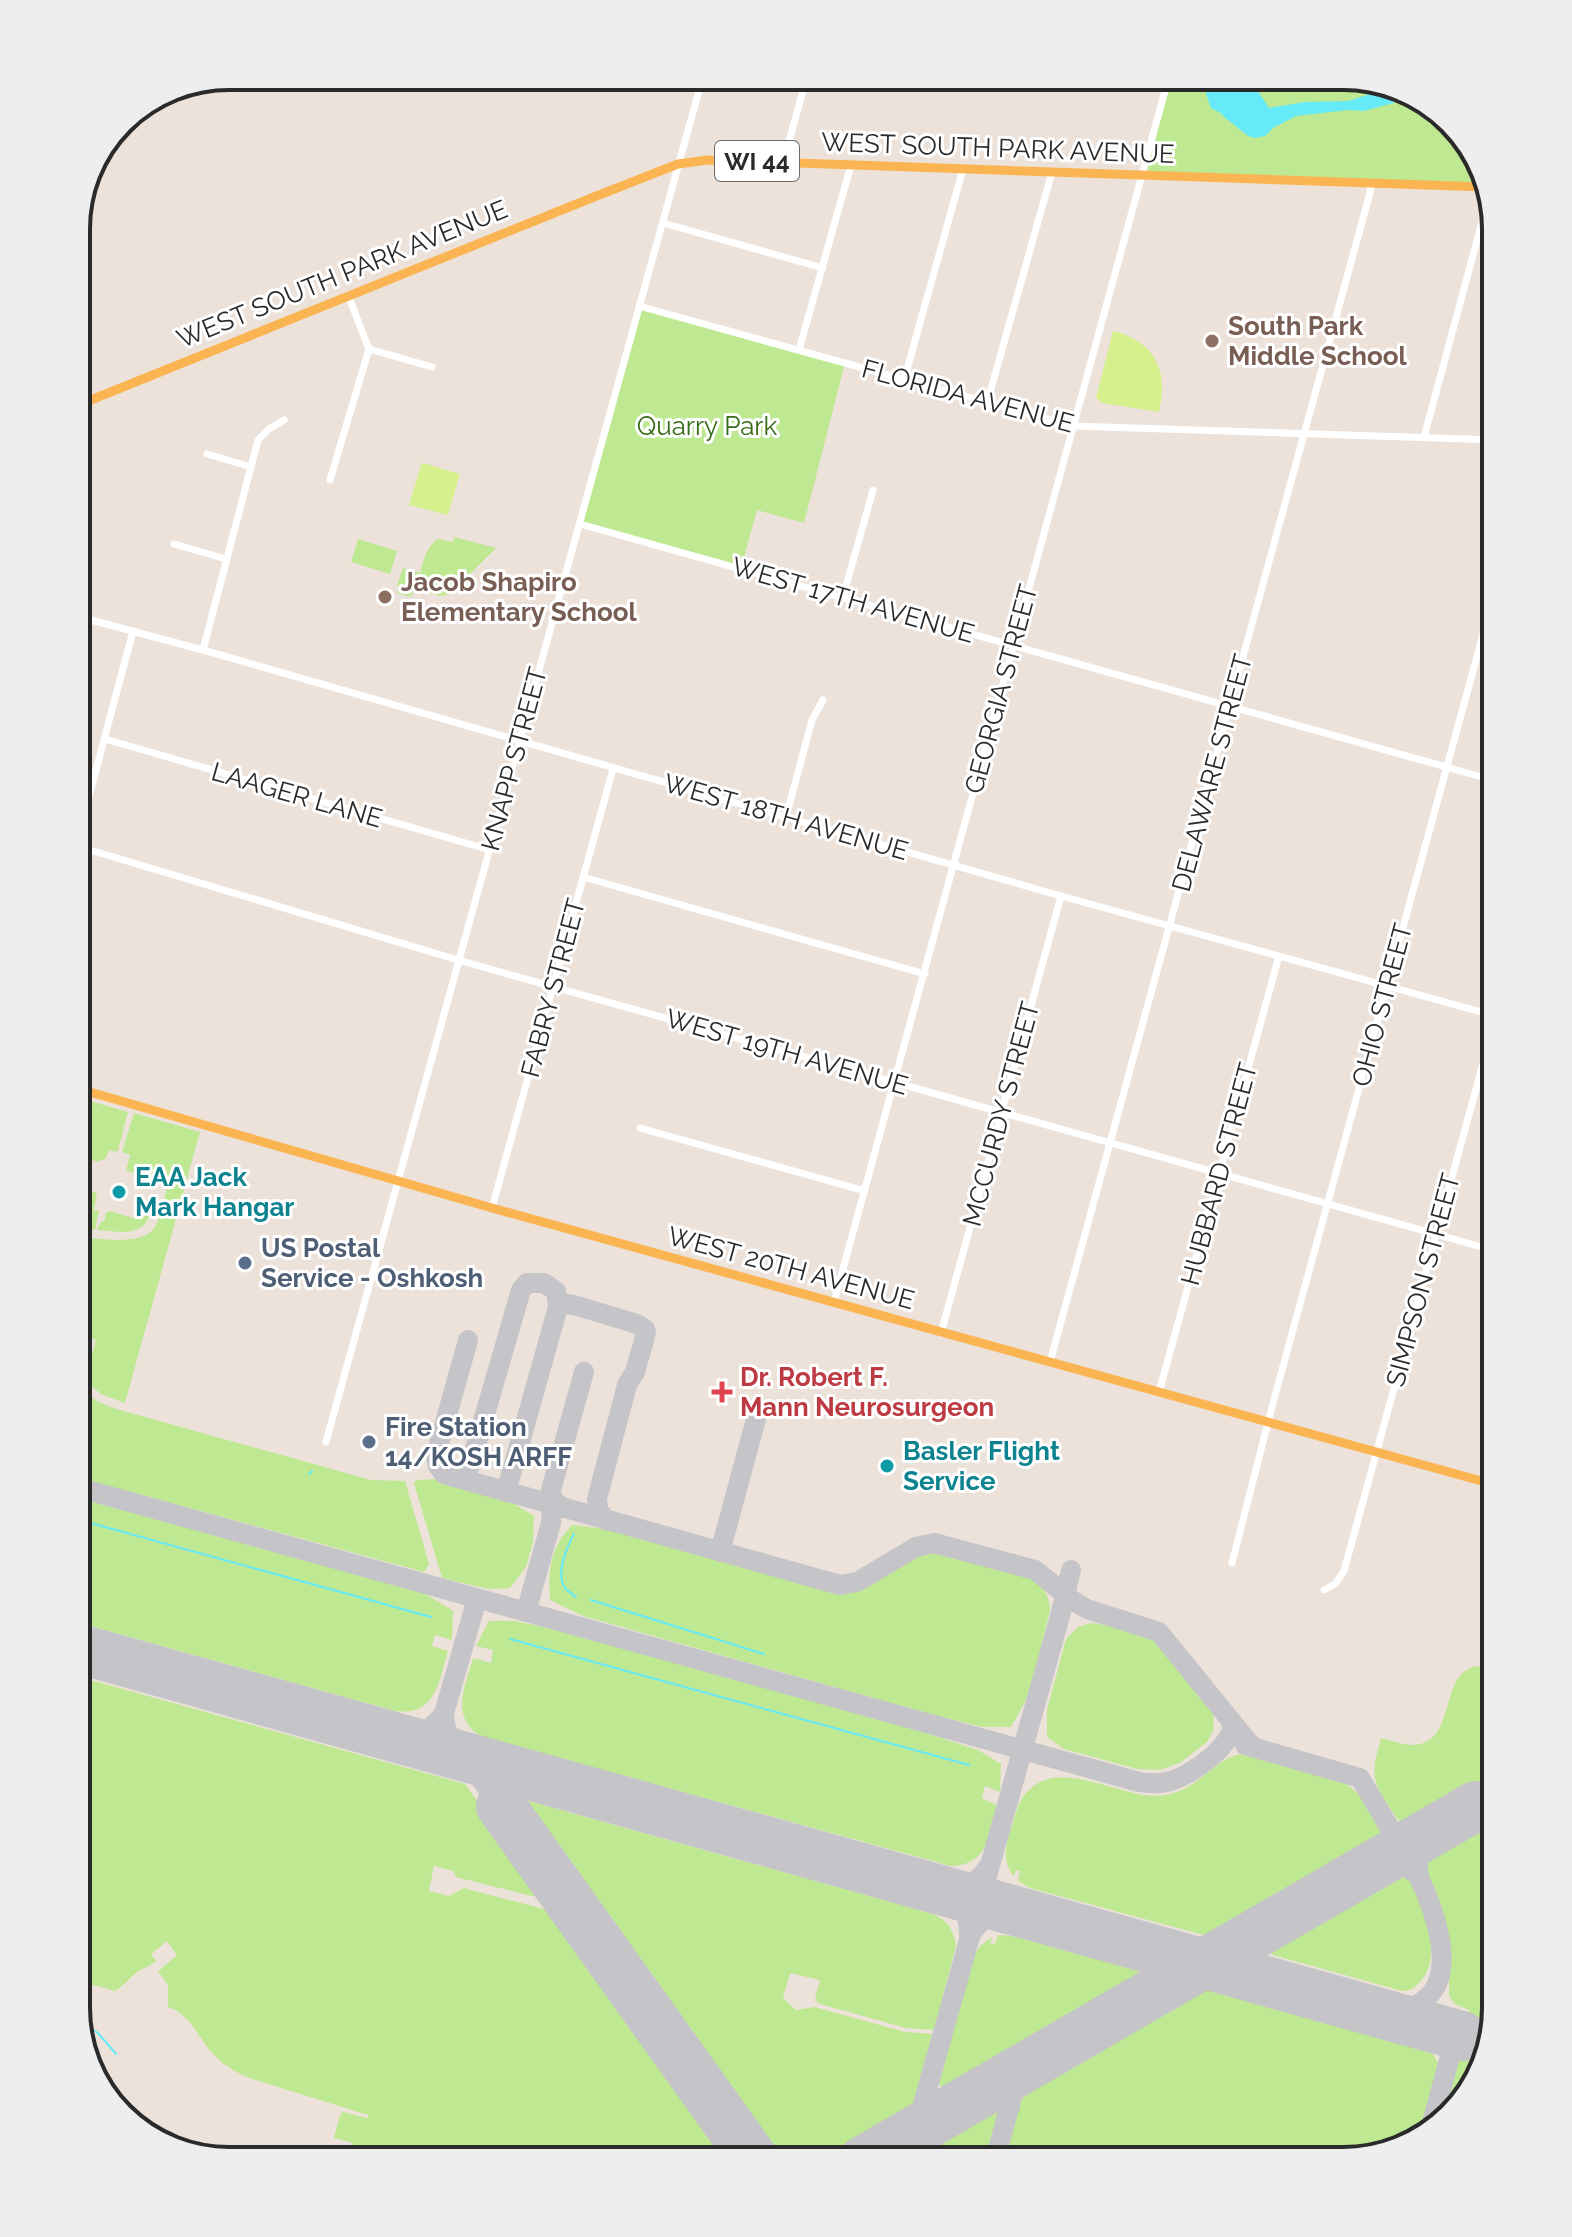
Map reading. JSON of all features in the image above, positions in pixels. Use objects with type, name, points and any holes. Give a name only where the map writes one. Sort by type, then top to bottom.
[{"type":"main road","name":"WEST SOUTH PARK AVENUE","points":[[90,400],[678,164],[708,160],[1475,187]]},
{"type":"main road","name":"WEST 20TH AVENUE","points":[[90,1092],[492,1208],[1482,1480]]},
{"type":"street","name":"KNAPP STREET","points":[[326,1442],[699,90]]},
{"type":"street","points":[[783,163],[803,90]]},
{"type":"street","name":"GEORGIA STREET","points":[[834,1302],[1165,90]]},
{"type":"street","points":[[799,350],[851,165]]},
{"type":"street","points":[[904,380],[963,169]]},
{"type":"street","points":[[987,403],[1052,172]]},
{"type":"street","name":"DELAWARE STREET","points":[[1050,1362],[1371,183]]},
{"type":"street","points":[[663,223],[823,268]]},
{"type":"street","points":[[1424,437],[1482,223]]},
{"type":"street","points":[[330,480],[369,349],[348,295]]},
{"type":"street","name":"FLORIDA AVENUE","points":[[639,306],[1073,426],[1482,439]]},
{"type":"street","points":[[369,349],[432,367]]},
{"type":"street","points":[[203,650],[261,435],[284,420]]},
{"type":"street","points":[[207,454],[251,467]]},
{"type":"street","points":[[843,597],[873,490]]},
{"type":"street","name":"WEST 17TH AVENUE","points":[[580,524],[1482,777]]},
{"type":"street","points":[[174,544],[226,559]]},
{"type":"street","name":"WEST 18TH AVENUE","points":[[90,620],[1482,1012]]},
{"type":"street","points":[[105,739],[133,631]]},
{"type":"street","name":"OHIO STREET","points":[[1232,1563],[1482,640]]},
{"type":"street","points":[[786,817],[812,720],[823,700]]},
{"type":"street","name":"WEST 19TH AVENUE","points":[[90,794],[105,739]]},
{"type":"street","name":"LAAGER LANE","points":[[105,739],[490,850]]},
{"type":"street","name":"FABRY STREET","points":[[492,1208],[613,769]]},
{"type":"street","name":"WEST 19TH AVENUE","points":[[90,850],[458,960],[1482,1247]]},
{"type":"street","points":[[583,877],[925,974]]},
{"type":"street","name":"MCCURDY STREET","points":[[941,1333],[1061,896]]},
{"type":"street","name":"HUBBARD STREET","points":[[1159,1392],[1279,956]]},
{"type":"street","name":"SIMPSON STREET","points":[[1324,1590],[1335,1584],[1344,1571],[1482,1067]]},
{"type":"street","points":[[640,1128],[865,1191]]},
{"type":"green space","points":[[1165,90],[1352,90],[1388,97],[1428,119],[1453,144],[1475,188],[1141,176]]},
{"type":"green space","name":"Quarry Park","points":[[639,306],[845,363],[804,523],[757,510],[741,569],[580,524]]},
{"type":"green space","points":[[1113,331],[1139,342],[1156,360],[1162,383],[1159,412],[1102,403],[1096,398]]},
{"type":"green space","points":[[423,463],[460,474],[448,515],[409,505]]},
{"type":"green space","points":[[454,537],[496,548],[450,594],[440,596],[414,589],[411,597],[397,593],[403,568],[420,573],[430,546],[438,539],[453,542]]},
{"type":"green space","points":[[358,539],[397,551],[390,574],[351,562]]},
{"type":"green space","points":[[90,1101],[128,1112],[118,1150],[109,1150],[106,1158],[99,1159],[99,1162],[90,1160]]},
{"type":"green space","points":[[134,1113],[200,1132],[125,1403],[103,1395],[90,1386],[90,1361],[96,1340],[90,1338],[90,1238],[130,1239],[149,1233],[157,1222],[168,1184],[146,1177],[147,1170],[143,1176],[126,1171],[130,1155],[122,1152]]},
{"type":"green space","points":[[90,1190],[97,1194],[94,1210],[99,1211],[95,1230],[90,1230]]},
{"type":"green space","points":[[139,1209],[147,1211],[149,1217],[134,1231],[97,1230],[109,1211],[134,1218]]},
{"type":"green space","points":[[90,1396],[113,1408],[371,1480],[405,1481],[429,1564],[424,1572],[90,1481]]},
{"type":"green space","points":[[434,1479],[510,1501],[534,1516],[533,1542],[526,1567],[510,1588],[488,1589],[442,1578],[414,1483]]},
{"type":"green space","points":[[90,1501],[424,1593],[453,1611],[452,1640],[435,1635],[432,1646],[448,1651],[434,1694],[419,1708],[395,1711],[90,1626]]},
{"type":"green space","points":[[572,1525],[630,1532],[839,1590],[856,1588],[925,1551],[1028,1577],[1044,1591],[1050,1611],[1025,1702],[1011,1727],[982,1727],[583,1616],[550,1600],[552,1560],[559,1542]]},
{"type":"green space","points":[[489,1621],[515,1621],[575,1634],[978,1750],[1001,1764],[1000,1792],[985,1786],[982,1798],[998,1806],[989,1837],[980,1854],[972,1861],[951,1866],[480,1736],[465,1720],[462,1700],[473,1658],[491,1663],[493,1650],[476,1646]]},
{"type":"green space","points":[[1091,1623],[1153,1638],[1213,1712],[1214,1729],[1207,1742],[1180,1763],[1159,1770],[1137,1769],[1064,1749],[1047,1737],[1047,1710],[1066,1639],[1078,1627]]},
{"type":"green space","points":[[1475,1666],[1482,1667],[1482,1783],[1412,1823],[1400,1821],[1375,1780],[1375,1763],[1381,1738],[1409,1745],[1427,1741],[1442,1722],[1463,1672]]},
{"type":"green space","points":[[90,1680],[465,1784],[545,1896],[532,1896],[456,1877],[453,1871],[434,1866],[429,1891],[449,1896],[464,1888],[555,1912],[721,2147],[352,2147],[353,2143],[334,2138],[340,2115],[343,2112],[368,2118],[368,2115],[236,2072],[208,2048],[183,2015],[168,2007],[168,1985],[158,1971],[177,1955],[167,1941],[151,1954],[156,1961],[115,1991],[90,1984]]},
{"type":"green space","points":[[1241,1754],[1345,1784],[1366,1802],[1377,1817],[1381,1832],[1376,1844],[1222,1934],[1211,1937],[1030,1888],[1018,1881],[1020,1871],[1016,1870],[1014,1876],[1008,1866],[1007,1846],[1016,1813],[1021,1800],[1035,1785],[1051,1778],[1069,1778],[1129,1792],[1166,1795],[1188,1787],[1223,1761]]},
{"type":"green space","points":[[518,1798],[930,1913],[945,1921],[951,1929],[956,1946],[934,2030],[906,2028],[820,2004],[815,2000],[820,1980],[790,1973],[783,1998],[796,2010],[815,2007],[905,2032],[933,2034],[911,2113],[854,2147],[765,2147]]},
{"type":"green space","points":[[1482,1821],[1481,2026],[1471,2061],[1453,2093],[1442,2105],[1469,2010],[1455,2004],[1449,1996],[1446,1930],[1424,1865],[1429,1852]]},
{"type":"green space","points":[[1393,1873],[1404,1874],[1413,1884],[1431,1942],[1430,1964],[1413,1988],[1402,1991],[1273,1955],[1269,1951],[1273,1942]]},
{"type":"green space","points":[[998,1935],[1013,1936],[1136,1970],[1141,1978],[1136,1984],[952,2089],[943,2091],[939,2083],[973,1957],[980,1946],[992,1937],[990,1943],[995,1944]]},
{"type":"green space","points":[[1194,1989],[1205,1989],[1432,2053],[1438,2062],[1439,2072],[1426,2119],[1396,2136],[1361,2146],[1007,2147],[1019,2104],[1040,2078]]},
{"type":"green space","points":[[997,2106],[999,2113],[990,2147],[924,2146]]},
{"type":"water","points":[[1206,90],[1257,90],[1269,108],[1305,102],[1348,101],[1372,93],[1388,97],[1422,115],[1397,102],[1364,111],[1296,116],[1265,136],[1255,138],[1211,108]]},
{"type":"waterway","points":[[309,1474],[312,1471]]},
{"type":"waterway","points":[[90,1523],[431,1617]]},
{"type":"waterway","points":[[574,1534],[565,1553],[561,1575],[565,1588],[576,1597]]},
{"type":"waterway","points":[[591,1600],[764,1654]]},
{"type":"waterway","points":[[510,1639],[969,1765]]},
{"type":"waterway","points":[[92,2029],[116,2054]]},
{"type":"taxiway","points":[[453,1477],[466,1473],[470,1466],[521,1290],[527,1283],[544,1283],[556,1291],[558,1307],[506,1492]]},
{"type":"taxiway","points":[[558,1307],[574,1305],[637,1324],[646,1333],[635,1372],[627,1385],[597,1499],[598,1510],[607,1521]]},
{"type":"taxiway","points":[[468,1340],[436,1455],[438,1466],[444,1474],[840,1585],[857,1582],[916,1547],[934,1543],[1035,1570],[1087,1609],[1159,1632],[1255,1748]]},
{"type":"taxiway","points":[[562,1508],[552,1499],[551,1490],[584,1372]]},
{"type":"taxiway","points":[[720,1552],[759,1408]]},
{"type":"taxiway","points":[[90,1491],[1139,1782],[1167,1782],[1190,1772],[1220,1749],[1227,1740],[1232,1722]]},
{"type":"taxiway","points":[[526,1612],[551,1523],[552,1505]]},
{"type":"taxiway","points":[[911,2147],[1071,1570]]},
{"type":"taxiway","points":[[434,1748],[477,1599]]},
{"type":"taxiway","points":[[389,1735],[418,1733],[431,1727],[442,1716]]},
{"type":"taxiway","points":[[444,1716],[448,1733],[457,1746],[485,1762]]},
{"type":"taxiway","points":[[1245,1745],[1360,1778],[1419,1877],[1439,1934],[1442,1965],[1433,1991],[1398,2017]]},
{"type":"taxiway","points":[[463,1756],[501,1806]]},
{"type":"taxiway","points":[[1419,1876],[1419,1852],[1431,1832]]},
{"type":"taxiway","points":[[1366,1870],[1392,1864],[1404,1866],[1416,1874]]},
{"type":"taxiway","points":[[988,1867],[978,1879],[966,1885],[938,1888],[962,1908],[968,1920],[969,1937],[990,1916],[1020,1911]]},
{"type":"taxiway","points":[[1435,2112],[1456,2034]]},
{"type":"taxiway","points":[[999,2147],[1016,2081],[1034,2062]]},
{"type":"taxiway","points":[[973,2097],[999,2093],[1010,2107]]},
{"type":"taxiway","points":[[926,2094],[933,2108],[949,2111]]},
{"type":"runway","points":[[90,1652],[1462,2036]]},
{"type":"runway","points":[[501,1806],[745,2147]]},
{"type":"runway","points":[[887,2147],[1476,1806]]},
{"type":"place","name":"South Park Middle School","points":[[1212,341]]},
{"type":"place","name":"Jacob Shapiro Elementary School","points":[[385,597]]},
{"type":"place","name":"EAA Jack Mark Hangar","points":[[119,1192]]},
{"type":"place","name":"US Postal Service - Oshkosh","points":[[245,1263]]},
{"type":"place","name":"Dr. Robert F. Mann Neurosurgeon","points":[[722,1392]]},
{"type":"place","name":"Fire Station 14/KOSH ARFF","points":[[369,1442]]},
{"type":"place","name":"Basler Flight Service","points":[[887,1466]]}]
